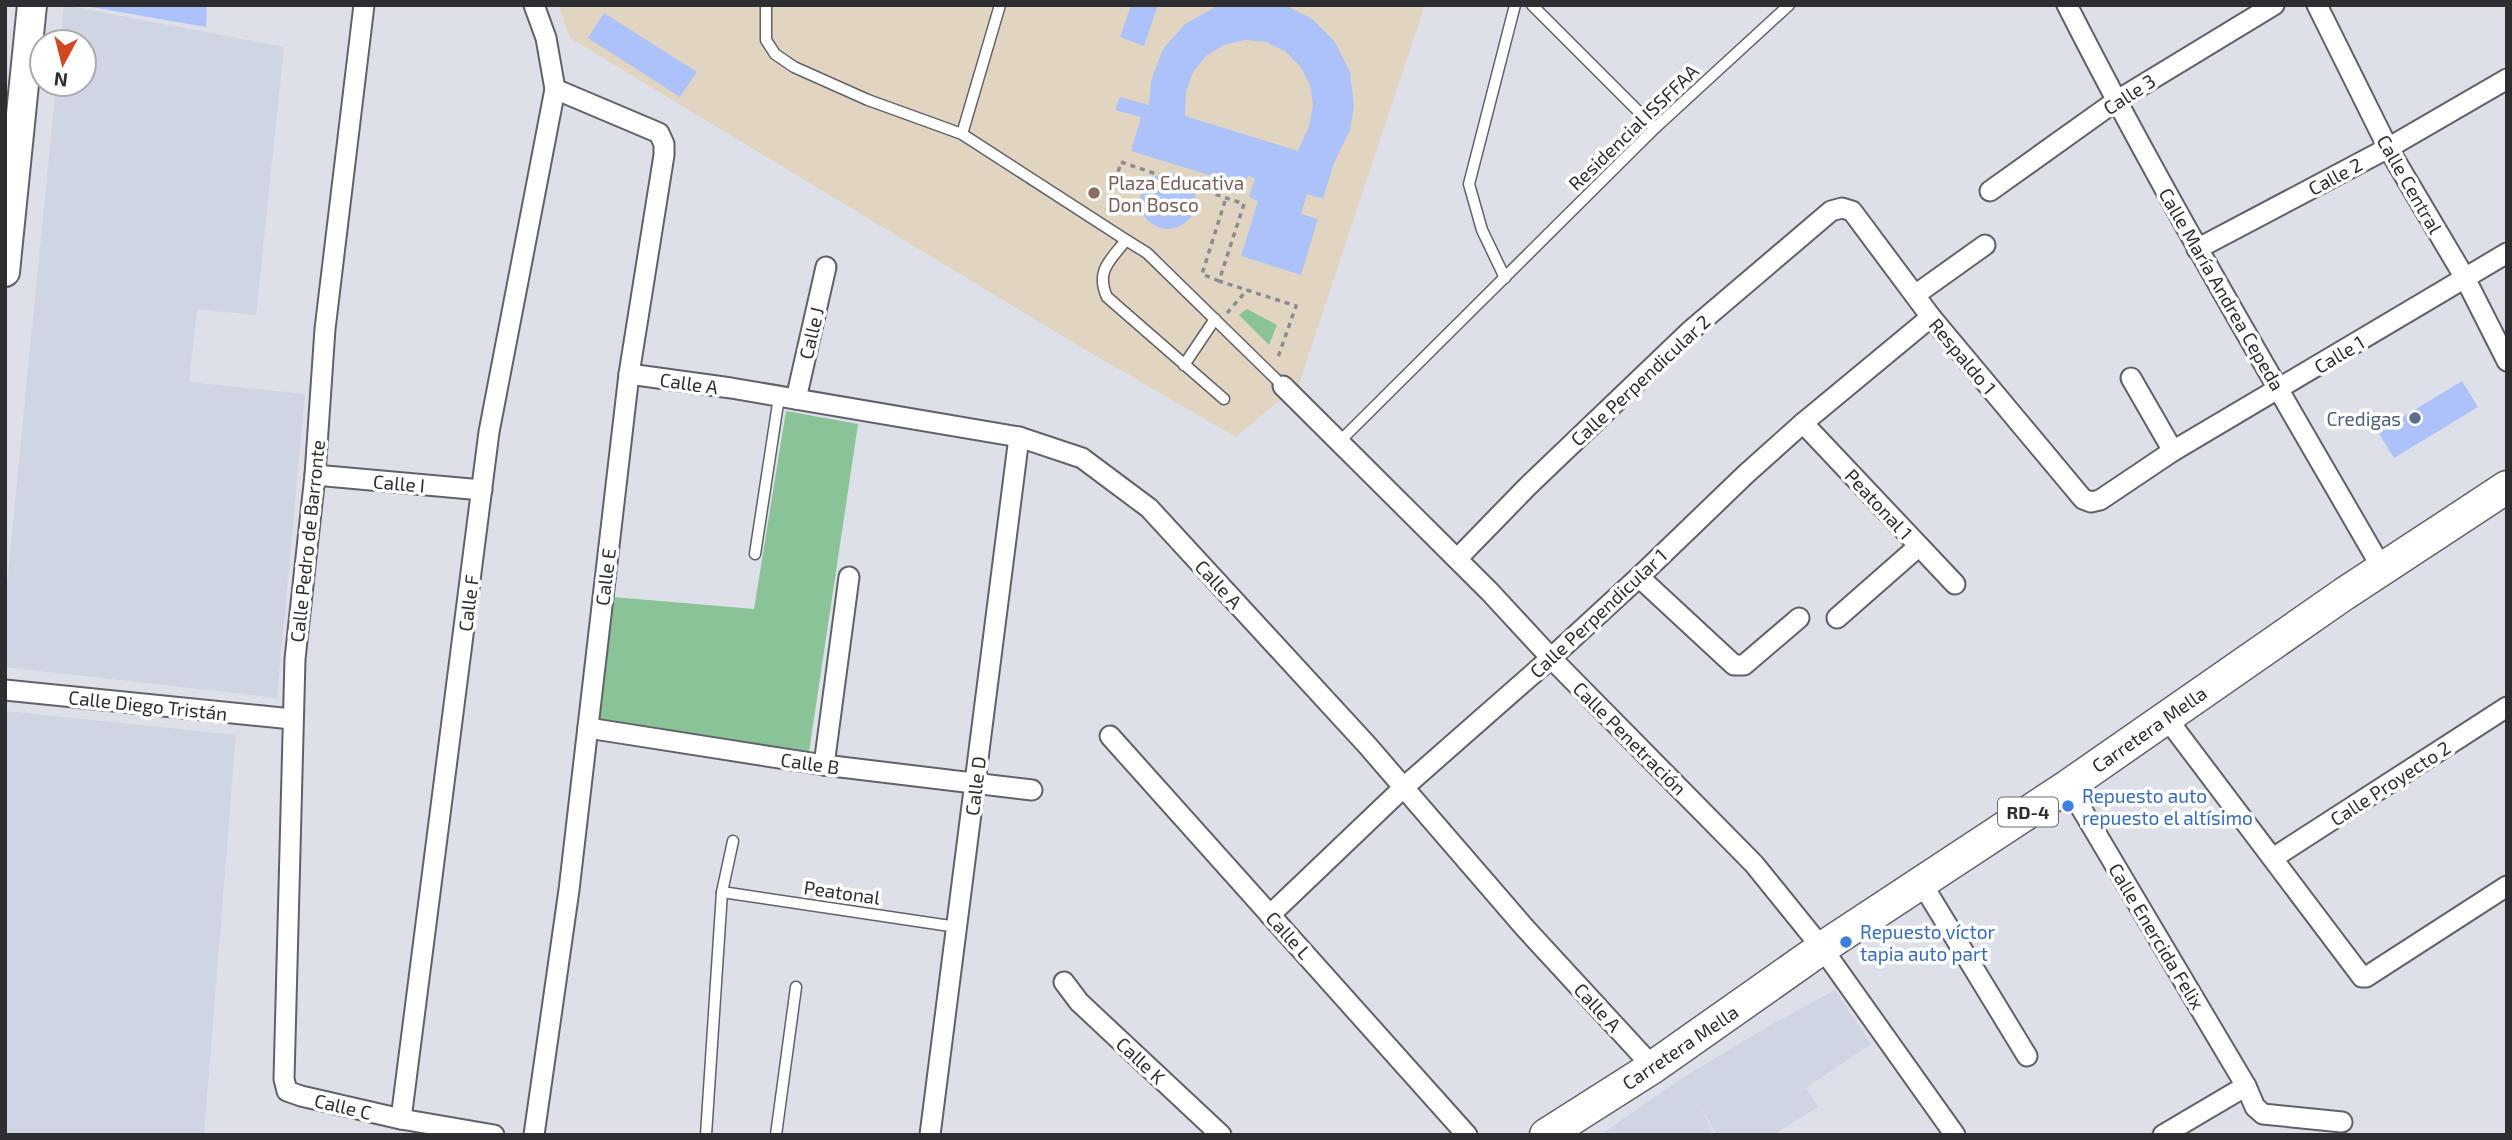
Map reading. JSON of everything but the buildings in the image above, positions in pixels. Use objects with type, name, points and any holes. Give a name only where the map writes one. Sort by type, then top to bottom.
[{"type":"main road","points":[[5,272],[32,5]]},
{"type":"main road","name":"Carretera Mella","points":[[1546,1135],[1653,1067],[1822,948],[2068,786],[2344,594],[2506,490]]},
{"type":"street","name":"Calle Pedro de Barronte","points":[[284,1079],[292,719],[305,556],[315,475],[325,329],[364,5]]},
{"type":"street","points":[[534,5],[546,38],[555,89]]},
{"type":"street","name":"Calle María Andrea Cepeda","points":[[2067,5],[2197,249],[2383,570]]},
{"type":"street","name":"Calle 3","points":[[1990,191],[2116,101],[2274,5]]},
{"type":"street","name":"Calle Central","points":[[2317,5],[2388,148],[2465,278],[2507,360]]},
{"type":"street","name":"Calle 2","points":[[2197,249],[2388,148],[2507,79]]},
{"type":"street","name":"Calle E","points":[[534,1135],[569,890],[629,374],[664,144],[659,133],[555,89]]},
{"type":"street","name":"Calle F","points":[[401,1119],[489,432],[555,89]]},
{"type":"street","name":"Respaldo 1","points":[[1831,211],[1842,208],[1852,211],[1931,317],[2083,499],[2091,502],[2099,500]]},
{"type":"street","name":"Calle Perpendicular 2","points":[[1457,559],[1527,487],[1690,331],[1831,211]]},
{"type":"street","points":[[1915,295],[1984,246]]},
{"type":"street","name":"Calle 1","points":[[2099,500],[2173,451],[2507,253]]},
{"type":"street","name":"Calle J","points":[[787,398],[826,267]]},
{"type":"street","name":"Calle Perpendicular 1","points":[[1270,915],[1404,788],[1551,658],[1803,423],[1931,317]]},
{"type":"street","name":"Calle A","points":[[629,374],[1019,438],[1082,458],[1149,508],[1367,745],[1525,928],[1653,1067]]},
{"type":"street","points":[[2131,378],[2173,451]]},
{"type":"street","name":"Calle Penetración","points":[[1278,380],[1457,559],[1754,864],[1822,948],[1955,1135]]},
{"type":"street","name":"Peatonal 1","points":[[1803,423],[1955,584]]},
{"type":"street","name":"Calle D","points":[[930,1135],[1019,438]]},
{"type":"street","name":"Calle I","points":[[315,475],[482,491]]},
{"type":"street","points":[[1838,618],[1919,546]]},
{"type":"street","points":[[824,765],[849,577]]},
{"type":"street","points":[[1639,577],[1734,665],[1744,665],[1799,618]]},
{"type":"street","name":"Calle Diego Tristán","points":[[5,690],[292,719]]},
{"type":"street","name":"Calle Proyecto 2","points":[[2273,858],[2507,707]]},
{"type":"street","points":[[2165,716],[2358,975],[2366,977],[2507,886]]},
{"type":"street","name":"Calle B","points":[[588,728],[824,765],[1032,790]]},
{"type":"street","name":"Calle L","points":[[1110,736],[1466,1135]]},
{"type":"street","name":"Calle Enercida Felix","points":[[2068,786],[2246,1086],[2255,1107],[2263,1114],[2342,1122]]},
{"type":"street","points":[[1921,882],[2027,1056]]},
{"type":"street","name":"Calle K","points":[[1065,982],[1079,1002],[1221,1135]]},
{"type":"street","name":"Calle C","points":[[284,1079],[287,1091],[301,1096],[401,1119],[494,1135]]},
{"type":"street","points":[[2163,1135],[2246,1086]]},
{"type":"lane","points":[[766,5],[766,40],[775,54],[794,67],[869,100],[962,134],[1147,253],[1278,380]]},
{"type":"lane","points":[[962,134],[1000,5]]},
{"type":"lane","points":[[1504,278],[1482,230],[1469,184],[1515,5]]},
{"type":"lane","points":[[1532,5],[1655,128]]},
{"type":"lane","name":"Residencial ISSFFAA","points":[[1339,442],[1655,128],[1789,5]]},
{"type":"lane","points":[[1126,240],[1102,272],[1102,286],[1107,297],[1224,399]]},
{"type":"lane","points":[[1184,365],[1217,320]]},
{"type":"lane","points":[[755,554],[787,398]]},
{"type":"lane","points":[[706,1135],[722,892],[733,841]]},
{"type":"lane","name":"Peatonal","points":[[722,892],[957,927]]},
{"type":"lane","points":[[776,1135],[796,988]]},
{"type":"path","points":[[1102,225],[1122,162],[1244,204],[1219,281]]},
{"type":"path","points":[[1226,198],[1202,274],[1296,306],[1278,380]]},
{"type":"path","points":[[1217,320],[1247,290]]},
{"type":"shaded area","points":[[64,5],[284,47],[256,315],[197,309],[189,382],[305,394],[277,698],[5,667],[5,604],[55,98],[98,98],[98,28],[62,28]]},
{"type":"shaded area","name":"Plaza Educativa Don Bosco","points":[[558,5],[1425,5],[1299,384],[1236,437],[1084,349],[570,38]]},
{"type":"shaded area","points":[[5,711],[236,735],[204,1135],[5,1135]]},
{"type":"shaded area","points":[[1835,990],[1871,1044],[1806,1088],[1818,1107],[1773,1135],[1717,1135],[1698,1102],[1714,1135],[1652,1135],[1650,1131],[1651,1135],[1600,1135],[1684,1077]]},
{"type":"green space","points":[[1247,309],[1277,325],[1269,345],[1239,315]]},
{"type":"green space","points":[[786,411],[858,424],[809,752],[599,724],[613,597],[754,609]]},
{"type":"place","name":"Plaza Educativa Don Bosco","points":[[1094,193]]},
{"type":"place","name":"Credigas","points":[[2415,418]]},
{"type":"place","name":"Repuesto auto repuesto el altísimo","points":[[2068,806]]},
{"type":"place","name":"Repuesto víctor tapia auto part","points":[[1846,942]]}]
